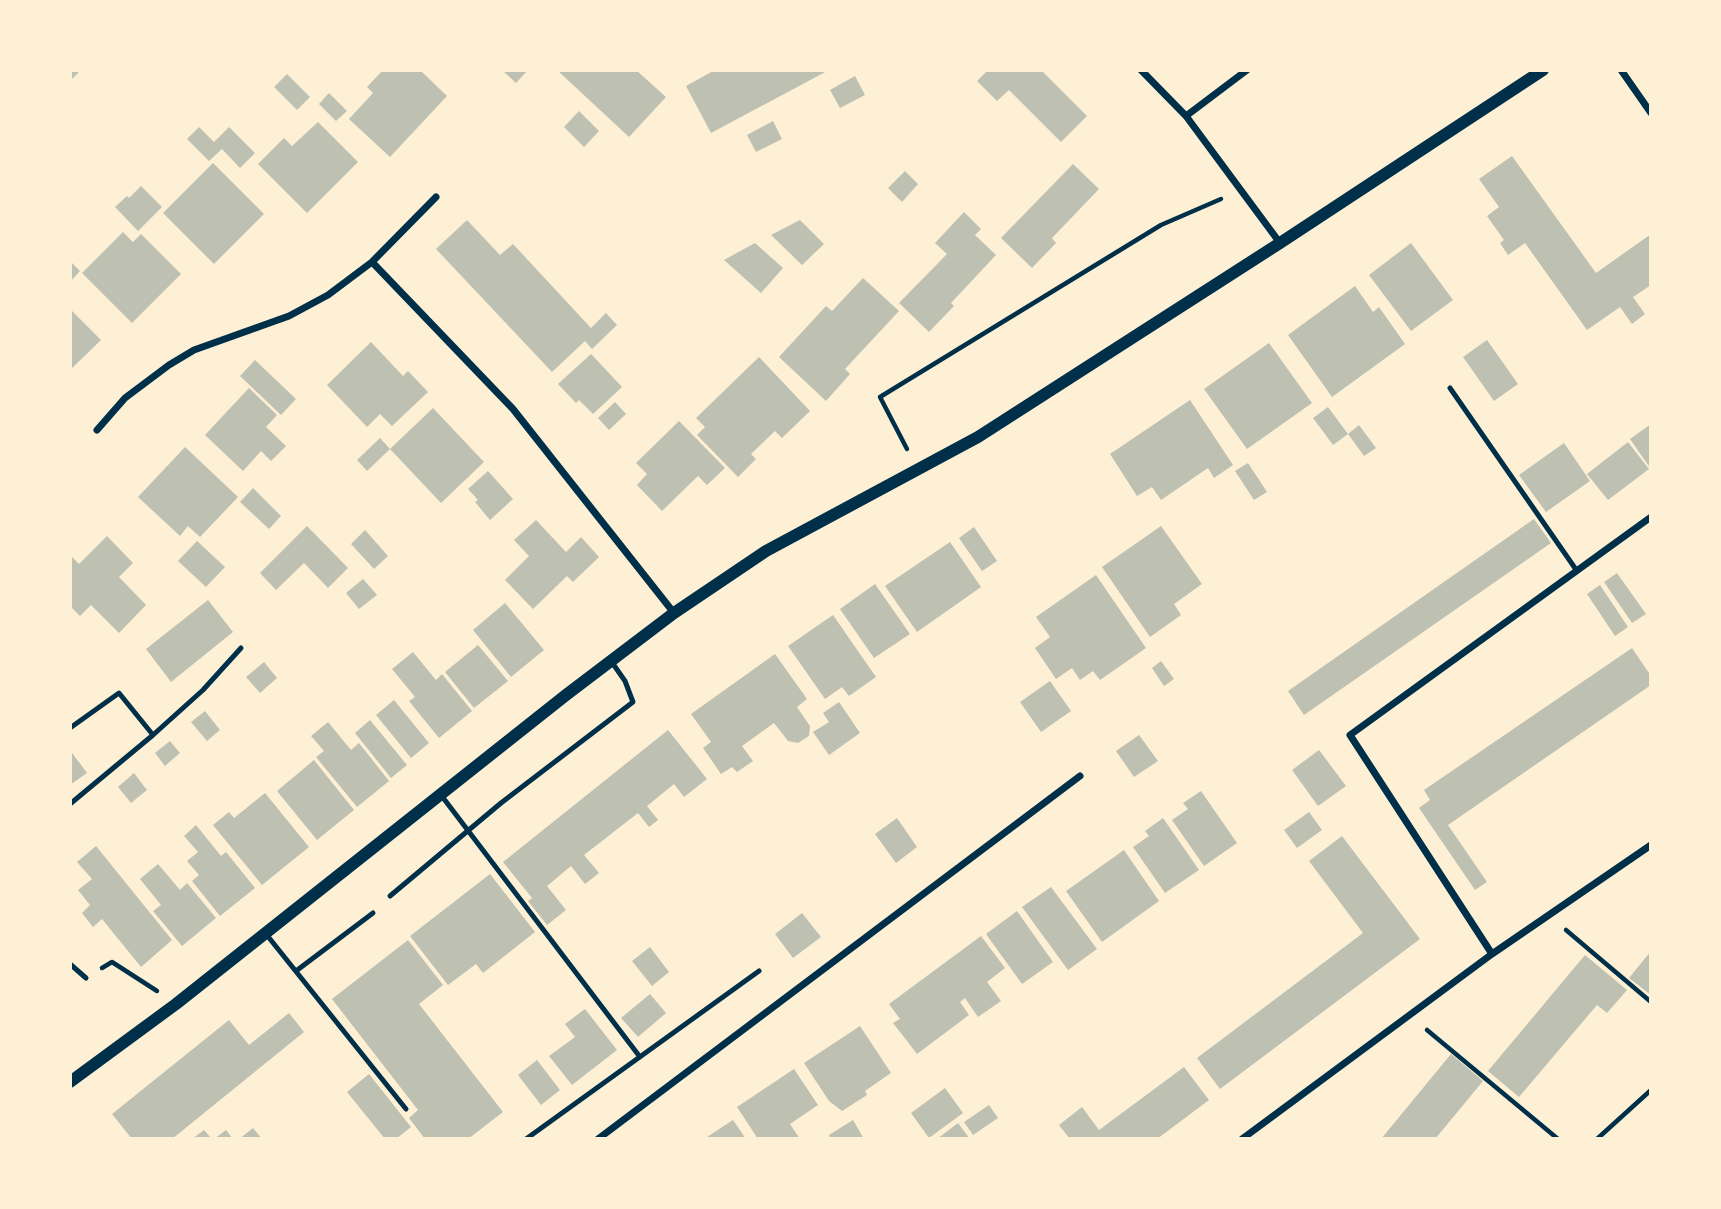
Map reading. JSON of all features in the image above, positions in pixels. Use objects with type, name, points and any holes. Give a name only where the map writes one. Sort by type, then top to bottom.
[{"type":"street","points":[[1141,70],[1186,116],[1280,243]]},
{"type":"street","points":[[1186,116],[1247,70]]},
{"type":"street","points":[[70,1082],[266,934],[674,612],[766,551],[978,438],[1543,70]]},
{"type":"street","points":[[1621,70],[1651,113]]},
{"type":"street","points":[[97,430],[125,398],[194,350],[289,316],[309,306],[372,261],[436,197]]},
{"type":"street","points":[[372,261],[513,409],[674,612]]},
{"type":"street","points":[[1492,954],[1350,735],[1651,517]]},
{"type":"street","points":[[598,1139],[1080,776]]},
{"type":"street","points":[[1242,1139],[1492,954],[1651,845]]},
{"type":"lane","points":[[1450,388],[1577,571]]},
{"type":"lane","points":[[70,804],[203,690],[241,648]]},
{"type":"lane","points":[[390,895],[501,803],[633,702],[625,681],[610,660]]},
{"type":"lane","points":[[70,728],[119,693],[153,735]]},
{"type":"lane","points":[[441,795],[640,1057]]},
{"type":"lane","points":[[296,971],[373,913]]},
{"type":"lane","points":[[266,934],[406,1109]]},
{"type":"lane","points":[[70,964],[86,978]]},
{"type":"lane","points":[[526,1139],[759,971]]},
{"type":"path","points":[[918,470],[880,397],[1161,225],[1241,190]]},
{"type":"path","points":[[1549,916],[1651,1002]]},
{"type":"path","points":[[86,978],[112,962],[176,1004]]},
{"type":"path","points":[[1410,1016],[1558,1139]]},
{"type":"path","points":[[1597,1139],[1651,1090]]},
{"type":"building","points":[[70,70],[81,70],[70,81]]},
{"type":"building","points":[[383,70],[420,70],[447,96],[390,157],[349,119],[373,93],[367,87]]},
{"type":"building","points":[[502,70],[528,70],[516,83]]},
{"type":"building","points":[[557,70],[636,70],[666,97],[629,137]]},
{"type":"building","points":[[715,70],[829,70],[711,133],[686,86]]},
{"type":"building","points":[[988,70],[1041,70],[1087,116],[1061,142],[1009,90],[997,101],[977,81]]},
{"type":"building","points":[[287,74],[310,97],[297,110],[274,87]]},
{"type":"building","points":[[855,76],[865,95],[840,108],[830,90]]},
{"type":"building","points":[[329,93],[347,111],[336,121],[319,104]]},
{"type":"building","points":[[579,111],[599,131],[584,147],[564,127]]},
{"type":"building","points":[[773,121],[782,139],[756,152],[747,135]]},
{"type":"building","points":[[318,122],[358,162],[307,213],[258,164],[284,138],[292,146]]},
{"type":"building","points":[[199,127],[214,142],[229,127],[255,153],[240,168],[222,149],[209,161],[187,139]]},
{"type":"building","points":[[1512,156],[1596,273],[1651,234],[1651,285],[1633,297],[1645,314],[1632,324],[1620,307],[1587,330],[1525,243],[1508,255],[1500,243],[1504,240],[1487,216],[1499,207],[1479,179]]},
{"type":"building","points":[[213,163],[264,214],[214,264],[163,213]]},
{"type":"building","points":[[1073,164],[1099,189],[1052,238],[1056,243],[1032,268],[1001,238]]},
{"type":"building","points":[[905,171],[918,184],[902,202],[888,188]]},
{"type":"building","points":[[141,186],[162,207],[138,231],[115,207]]},
{"type":"building","points":[[964,212],[981,229],[975,235],[996,255],[951,303],[954,306],[929,332],[899,303],[947,254],[935,243]]},
{"type":"building","points":[[467,220],[500,255],[513,244],[591,328],[606,313],[617,325],[592,349],[585,341],[552,372],[436,249]]},
{"type":"building","points":[[800,220],[824,244],[802,265],[771,235]]},
{"type":"building","points":[[123,232],[133,242],[141,234],[181,274],[132,323],[82,273]]},
{"type":"building","points":[[755,243],[783,268],[761,293],[724,260]]},
{"type":"building","points":[[1411,243],[1453,300],[1411,331],[1369,275]]},
{"type":"building","points":[[70,261],[80,271],[70,282]]},
{"type":"building","points":[[863,278],[899,311],[845,369],[850,374],[826,401],[779,357],[826,306],[832,311]]},
{"type":"building","points":[[1355,286],[1373,312],[1379,307],[1405,344],[1332,397],[1288,335]]},
{"type":"building","points":[[70,309],[101,340],[70,370]]},
{"type":"building","points":[[1487,340],[1518,384],[1494,401],[1463,357]]},
{"type":"building","points":[[371,342],[403,376],[408,371],[428,392],[392,426],[380,414],[367,427],[327,385]]},
{"type":"building","points":[[1269,343],[1312,403],[1247,449],[1204,389]]},
{"type":"building","points":[[591,354],[622,387],[593,414],[579,400],[576,403],[558,384]]},
{"type":"building","points":[[759,357],[810,411],[782,438],[775,431],[751,454],[756,459],[738,477],[697,435],[705,427],[696,418]]},
{"type":"building","points":[[255,360],[296,399],[281,415],[240,376]]},
{"type":"building","points":[[249,388],[277,415],[266,427],[286,446],[271,461],[261,451],[243,471],[205,435]]},
{"type":"building","points":[[1190,400],[1233,465],[1214,478],[1208,468],[1161,500],[1152,487],[1137,496],[1110,454]]},
{"type":"building","points":[[615,402],[626,414],[609,430],[598,418]]},
{"type":"building","points":[[1328,407],[1348,434],[1333,445],[1313,418]]},
{"type":"building","points":[[433,408],[484,462],[441,503],[390,449]]},
{"type":"building","points":[[679,421],[725,468],[707,485],[698,476],[662,511],[637,485],[647,474],[636,463]]},
{"type":"building","points":[[1651,424],[1651,469],[1630,439]]},
{"type":"building","points":[[1359,425],[1376,448],[1364,456],[1348,434]]},
{"type":"building","points":[[380,438],[390,449],[367,471],[357,460]]},
{"type":"building","points":[[1628,442],[1649,469],[1608,500],[1587,474]]},
{"type":"building","points":[[1564,443],[1590,481],[1546,512],[1519,475]]},
{"type":"building","points":[[185,447],[238,497],[200,537],[188,526],[180,536],[138,497]]},
{"type":"building","points":[[1248,463],[1267,492],[1254,500],[1235,471]]},
{"type":"building","points":[[488,471],[513,499],[490,520],[468,489]]},
{"type":"building","points":[[253,488],[281,516],[269,529],[240,502]]},
{"type":"building","points":[[1534,519],[1551,543],[1304,715],[1288,691]]},
{"type":"building","points":[[536,520],[566,552],[581,537],[599,557],[573,582],[567,576],[533,609],[505,580],[529,556],[514,540]]},
{"type":"building","points":[[307,526],[348,568],[328,588],[304,563],[276,590],[260,573]]},
{"type":"building","points":[[1161,526],[1202,584],[1174,604],[1181,615],[1150,637],[1102,567]]},
{"type":"building","points":[[974,527],[997,561],[982,571],[959,538]]},
{"type":"building","points":[[365,530],[388,556],[374,569],[351,544]]},
{"type":"building","points":[[107,536],[133,563],[119,577],[146,605],[119,633],[91,605],[80,616],[70,606],[70,555],[79,564]]},
{"type":"building","points":[[197,541],[225,567],[206,587],[178,561]]},
{"type":"building","points":[[950,542],[981,587],[917,632],[885,586]]},
{"type":"building","points":[[1617,573],[1646,614],[1632,623],[1604,582]]},
{"type":"building","points":[[1096,575],[1146,648],[1100,680],[1093,671],[1080,680],[1072,668],[1056,679],[1035,648],[1050,637],[1036,617]]},
{"type":"building","points":[[363,579],[377,595],[359,609],[346,593]]},
{"type":"building","points":[[875,584],[910,634],[874,658],[840,609]]},
{"type":"building","points":[[1600,585],[1628,627],[1615,636],[1587,594]]},
{"type":"building","points":[[208,600],[233,632],[171,682],[146,649]]},
{"type":"building","points":[[505,603],[544,650],[511,677],[473,630]]},
{"type":"building","points":[[833,615],[876,677],[849,696],[842,687],[825,699],[788,646]]},
{"type":"building","points":[[478,645],[508,681],[474,708],[445,672]]},
{"type":"building","points":[[1632,648],[1651,676],[1651,685],[1448,825],[1487,882],[1475,890],[1419,808],[1430,800],[1424,790]]},
{"type":"building","points":[[413,652],[436,680],[442,674],[472,711],[439,738],[409,701],[415,697],[392,669]]},
{"type":"building","points":[[775,654],[807,699],[797,707],[810,726],[809,736],[798,743],[788,741],[774,723],[742,746],[753,761],[737,772],[732,767],[721,774],[703,748],[711,742],[691,714]]},
{"type":"building","points":[[1161,661],[1174,679],[1164,686],[1152,668]]},
{"type":"building","points":[[264,662],[277,678],[260,693],[246,677]]},
{"type":"building","points":[[1050,681],[1071,711],[1041,732],[1020,702]]},
{"type":"building","points":[[394,700],[429,743],[411,758],[376,715]]},
{"type":"building","points":[[839,702],[860,733],[829,755],[813,732],[829,722],[823,713]]},
{"type":"building","points":[[205,711],[220,730],[207,741],[191,722]]},
{"type":"building","points":[[370,720],[407,765],[391,778],[355,733]]},
{"type":"building","points":[[328,722],[351,750],[359,743],[389,781],[357,807],[316,757],[324,751],[311,736]]},
{"type":"building","points":[[668,730],[707,779],[684,797],[674,784],[647,806],[658,820],[649,827],[638,813],[584,855],[599,873],[585,884],[571,866],[547,886],[566,910],[547,925],[528,901],[532,898],[503,862]]},
{"type":"building","points":[[1139,735],[1158,761],[1134,777],[1116,751]]},
{"type":"building","points":[[170,741],[180,753],[165,766],[155,753]]},
{"type":"building","points":[[70,750],[87,773],[70,785]]},
{"type":"building","points":[[1319,750],[1346,786],[1318,806],[1292,770]]},
{"type":"building","points":[[314,760],[354,810],[317,840],[277,791]]},
{"type":"building","points":[[134,773],[147,790],[131,803],[118,787]]},
{"type":"building","points":[[1201,791],[1237,843],[1204,866],[1172,820],[1188,809],[1183,803]]},
{"type":"building","points":[[265,793],[309,847],[262,885],[213,825],[229,812],[234,818]]},
{"type":"building","points":[[1309,812],[1322,830],[1297,848],[1284,830]]},
{"type":"building","points":[[897,818],[917,847],[896,863],[875,834]]},
{"type":"building","points":[[1163,818],[1199,870],[1165,893],[1133,847],[1149,836],[1145,831]]},
{"type":"building","points":[[196,825],[221,856],[226,852],[255,888],[220,916],[192,881],[199,875],[187,861],[198,852],[184,836]]},
{"type":"building","points":[[1342,836],[1420,939],[1220,1089],[1197,1058],[1363,933],[1309,861]]},
{"type":"building","points":[[96,846],[172,940],[141,967],[102,919],[93,927],[82,913],[90,905],[78,890],[92,879],[77,862]]},
{"type":"building","points":[[1124,850],[1159,901],[1102,942],[1066,891]]},
{"type":"building","points":[[158,864],[180,890],[187,883],[216,918],[182,946],[153,911],[161,905],[140,879]]},
{"type":"building","points":[[490,874],[535,932],[483,973],[476,964],[448,985],[410,936]]},
{"type":"building","points":[[1051,887],[1097,949],[1068,970],[1022,907]]},
{"type":"building","points":[[1017,911],[1053,962],[1022,984],[986,934]]},
{"type":"building","points":[[802,913],[821,937],[793,958],[775,934]]},
{"type":"building","points":[[981,936],[1005,968],[987,982],[1001,1001],[978,1017],[965,998],[960,1002],[969,1015],[917,1054],[893,1023],[900,1019],[889,1004]]},
{"type":"building","points":[[408,940],[443,985],[419,1004],[503,1112],[468,1139],[425,1139],[409,1118],[418,1110],[332,999]]},
{"type":"building","points":[[650,947],[669,972],[652,986],[632,961]]},
{"type":"building","points":[[1651,951],[1651,995],[1629,978]]},
{"type":"building","points":[[1585,955],[1627,990],[1607,1013],[1597,1005],[1519,1097],[1488,1071]]},
{"type":"building","points":[[650,994],[666,1013],[638,1037],[621,1018]]},
{"type":"building","points":[[585,1009],[617,1050],[572,1085],[549,1056],[575,1037],[565,1024]]},
{"type":"building","points":[[289,1013],[304,1032],[172,1139],[132,1139],[112,1114],[229,1020],[249,1045]]},
{"type":"building","points":[[860,1026],[891,1073],[865,1091],[867,1095],[842,1111],[829,1101],[804,1063]]},
{"type":"building","points":[[1451,1054],[1483,1081],[1435,1139],[1381,1139]]},
{"type":"building","points":[[537,1060],[560,1090],[541,1105],[518,1075]]},
{"type":"building","points":[[1184,1067],[1209,1100],[1157,1139],[1070,1139],[1059,1125],[1082,1107],[1099,1130]]},
{"type":"building","points":[[794,1069],[818,1105],[790,1124],[800,1139],[758,1139],[737,1107]]},
{"type":"building","points":[[369,1074],[411,1127],[396,1139],[385,1139],[347,1092]]},
{"type":"building","points":[[945,1088],[963,1113],[929,1138],[911,1113]]},
{"type":"building","points":[[989,1105],[998,1118],[973,1135],[964,1122]]},
{"type":"building","points":[[733,1120],[746,1139],[704,1139]]},
{"type":"building","points":[[853,1120],[864,1139],[831,1139],[829,1135]]},
{"type":"building","points":[[958,1123],[970,1139],[937,1139]]},
{"type":"building","points":[[253,1128],[262,1139],[239,1139]]},
{"type":"building","points":[[204,1130],[212,1139],[192,1139]]},
{"type":"building","points":[[226,1130],[233,1139],[214,1139]]}]
